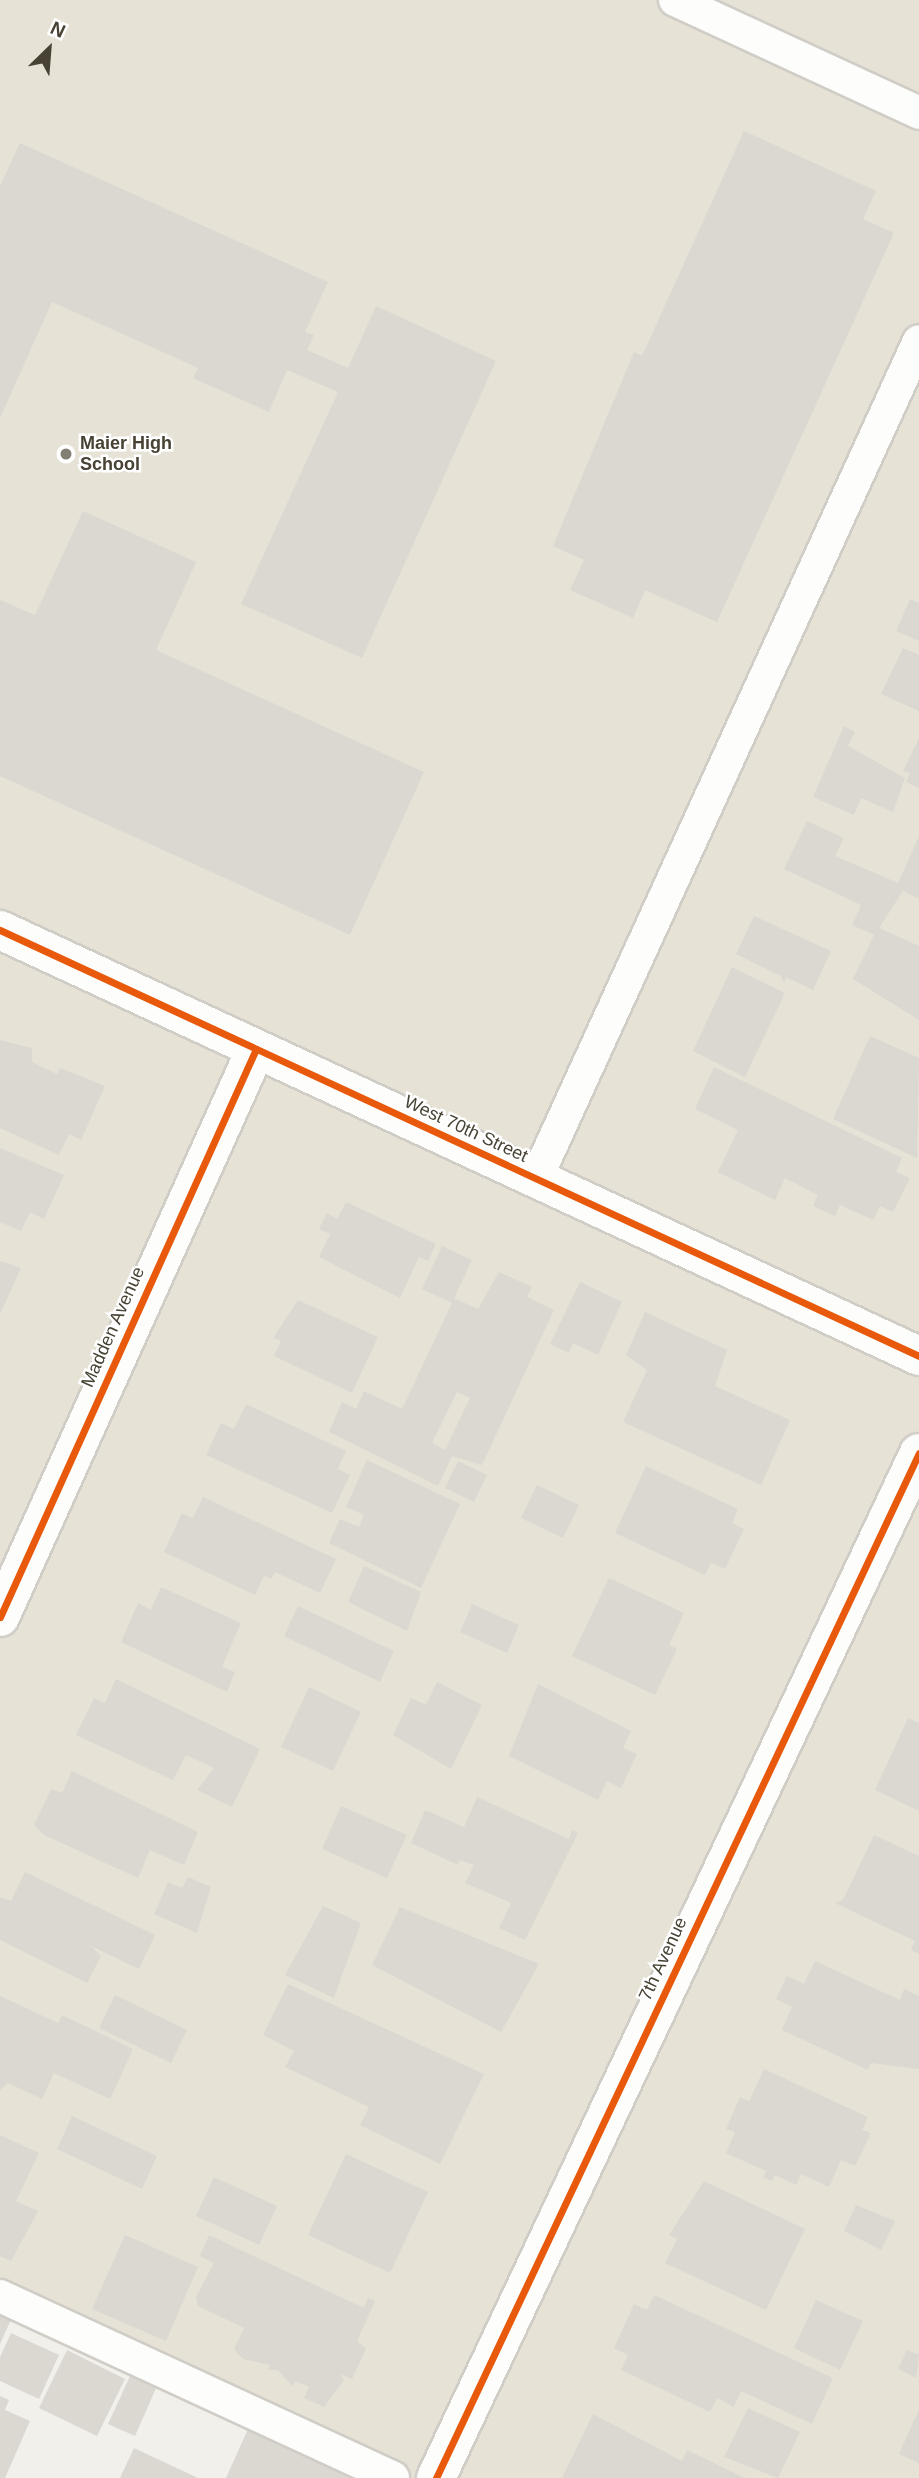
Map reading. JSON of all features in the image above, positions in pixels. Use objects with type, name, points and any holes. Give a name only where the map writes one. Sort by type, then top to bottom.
[{"type":"street","name":"West 70th Street","points":[[0,930],[919,1356]]},
{"type":"street","name":"Madden Avenue","points":[[0,1617],[256,1049]]},
{"type":"street","name":"7th Avenue","points":[[436,2478],[919,1453]]},
{"type":"lane","points":[[675,0],[919,113]]},
{"type":"lane","points":[[536,1179],[919,341]]},
{"type":"lane","points":[[0,2296],[393,2478]]},
{"type":"shaded area","points":[[0,0],[919,0],[919,2478],[408,2478],[0,2293]]},
{"type":"building","points":[[744,131],[876,191],[863,219],[894,233],[717,622],[645,590],[633,618],[570,590],[584,560],[553,546],[634,352],[642,356]]},
{"type":"building","points":[[20,143],[328,282],[305,332],[314,335],[307,350],[348,368],[376,306],[496,361],[362,658],[241,604],[338,392],[287,370],[269,412],[193,378],[198,368],[52,302],[0,418],[0,186]]},
{"type":"building","points":[[83,511],[196,562],[156,650],[424,772],[350,935],[0,776],[0,600],[35,615]]},
{"type":"building","points":[[910,599],[919,603],[919,641],[896,631]]},
{"type":"building","points":[[903,648],[919,655],[919,711],[881,694]]},
{"type":"building","points":[[844,726],[855,732],[848,746],[905,778],[893,812],[861,798],[854,815],[813,797]]},
{"type":"building","points":[[919,738],[919,788],[906,782],[910,773],[903,771]]},
{"type":"building","points":[[807,821],[844,838],[835,856],[898,883],[919,836],[919,899],[903,891],[879,928],[919,946],[919,1020],[853,979],[874,935],[852,925],[861,905],[784,869]]},
{"type":"building","points":[[754,916],[831,951],[813,990],[786,977],[784,983],[781,976],[736,954]]},
{"type":"building","points":[[732,967],[785,993],[745,1077],[693,1051]]},
{"type":"building","points":[[870,1036],[919,1058],[917,1158],[833,1119]]},
{"type":"building","points":[[0,1040],[32,1048],[32,1062],[57,1074],[60,1068],[105,1086],[81,1140],[69,1134],[59,1155],[0,1128]]},
{"type":"building","points":[[714,1067],[902,1158],[896,1172],[910,1178],[893,1212],[880,1206],[873,1220],[840,1205],[835,1216],[813,1206],[818,1195],[785,1178],[775,1200],[718,1172],[738,1130],[695,1109]]},
{"type":"building","points":[[0,1148],[64,1175],[44,1219],[30,1212],[21,1231],[0,1222]]},
{"type":"building","points":[[346,1202],[436,1244],[428,1261],[419,1257],[400,1298],[319,1257],[330,1234],[319,1229],[327,1213],[337,1219]]},
{"type":"building","points":[[442,1246],[472,1260],[454,1298],[478,1309],[499,1272],[532,1287],[527,1297],[554,1310],[482,1465],[452,1456],[438,1486],[329,1432],[342,1402],[356,1409],[364,1391],[402,1409],[452,1303],[422,1289]],"holes":[[[457,1392],[470,1398],[445,1450],[432,1443]]]},
{"type":"building","points":[[0,1261],[21,1268],[0,1314]]},
{"type":"building","points":[[580,1282],[622,1302],[598,1355],[573,1343],[569,1353],[550,1344]]},
{"type":"building","points":[[298,1300],[378,1337],[352,1393],[274,1356],[281,1341],[273,1338]]},
{"type":"building","points":[[645,1312],[727,1350],[715,1386],[790,1420],[761,1485],[623,1422],[647,1370],[626,1355]]},
{"type":"building","points":[[246,1404],[346,1451],[338,1469],[350,1475],[332,1513],[206,1455],[221,1423],[234,1429]]},
{"type":"building","points":[[367,1460],[460,1504],[421,1588],[329,1543],[340,1519],[359,1527],[364,1515],[346,1507]]},
{"type":"building","points":[[458,1461],[487,1475],[474,1502],[445,1488]]},
{"type":"building","points":[[646,1466],[738,1509],[732,1523],[744,1529],[725,1569],[711,1563],[705,1575],[615,1533]]},
{"type":"building","points":[[537,1485],[579,1505],[563,1538],[521,1518]]},
{"type":"building","points":[[203,1497],[336,1559],[320,1593],[275,1572],[271,1579],[264,1576],[255,1595],[164,1552],[182,1513],[193,1518]]},
{"type":"building","points":[[364,1566],[421,1592],[407,1631],[348,1602]]},
{"type":"building","points":[[609,1578],[684,1613],[669,1645],[677,1649],[655,1695],[572,1656]]},
{"type":"building","points":[[161,1587],[241,1623],[222,1667],[235,1672],[227,1692],[121,1642],[138,1603],[151,1610]]},
{"type":"building","points":[[472,1604],[519,1625],[507,1653],[460,1632]]},
{"type":"building","points":[[298,1606],[394,1651],[380,1682],[284,1636]]},
{"type":"building","points":[[116,1679],[260,1749],[232,1807],[197,1790],[214,1768],[186,1755],[173,1780],[76,1735],[94,1698],[105,1703]]},
{"type":"building","points":[[437,1682],[482,1705],[451,1769],[393,1735],[411,1698],[426,1705]]},
{"type":"building","points":[[538,1684],[631,1731],[623,1748],[637,1754],[621,1788],[607,1781],[598,1800],[509,1756]]},
{"type":"building","points":[[309,1687],[361,1712],[333,1771],[281,1747]]},
{"type":"building","points":[[908,1718],[919,1723],[919,1811],[875,1790]]},
{"type":"building","points":[[72,1771],[198,1832],[184,1865],[150,1850],[138,1878],[44,1835],[34,1825],[51,1789],[62,1793]]},
{"type":"building","points":[[477,1797],[569,1839],[572,1830],[578,1833],[525,1940],[499,1928],[511,1903],[465,1883],[474,1865],[460,1860],[458,1865],[411,1843],[425,1810],[464,1827]]},
{"type":"building","points":[[341,1806],[407,1835],[387,1878],[322,1849]]},
{"type":"building","points":[[874,1835],[919,1856],[919,1954],[911,1950],[915,1941],[835,1903],[843,1900]]},
{"type":"building","points":[[25,1872],[155,1935],[139,1969],[91,1946],[101,1956],[87,1983],[0,1940],[0,1897],[11,1901]]},
{"type":"building","points":[[188,1877],[211,1887],[197,1933],[154,1914],[168,1882],[182,1888]]},
{"type":"building","points":[[323,1906],[361,1923],[334,1998],[285,1975]]},
{"type":"building","points":[[400,1907],[539,1964],[501,2032],[372,1965]]},
{"type":"building","points":[[815,1961],[900,2000],[904,1989],[919,1996],[919,2069],[871,2063],[868,2070],[782,2030],[792,2007],[776,1999],[787,1976],[804,1984]]},
{"type":"building","points":[[288,1984],[484,2074],[440,2164],[360,2125],[369,2107],[285,2067],[294,2051],[263,2035]]},
{"type":"building","points":[[115,1995],[187,2030],[171,2063],[99,2028]]},
{"type":"building","points":[[0,1996],[58,2023],[62,2015],[133,2049],[110,2099],[54,2073],[42,2099],[8,2083],[0,2090]]},
{"type":"building","points":[[764,2069],[868,2117],[862,2130],[871,2133],[855,2166],[841,2160],[829,2187],[801,2174],[796,2185],[775,2175],[772,2181],[763,2178],[766,2171],[726,2153],[735,2132],[726,2129],[740,2097],[749,2101]]},
{"type":"building","points":[[72,2116],[157,2156],[142,2189],[57,2149]]},
{"type":"building","points":[[0,2135],[39,2153],[16,2201],[38,2211],[11,2261],[0,2256]]},
{"type":"building","points":[[346,2154],[428,2192],[390,2273],[308,2235]]},
{"type":"building","points":[[214,2177],[277,2206],[259,2245],[196,2216]]},
{"type":"building","points":[[704,2181],[805,2229],[766,2310],[665,2263],[677,2239],[669,2235]]},
{"type":"building","points":[[856,2205],[895,2221],[881,2250],[844,2231]]},
{"type":"building","points":[[125,2235],[198,2267],[166,2341],[92,2309]]},
{"type":"building","points":[[209,2235],[364,2308],[368,2298],[375,2301],[357,2341],[366,2349],[352,2379],[341,2374],[344,2380],[324,2407],[304,2398],[309,2387],[295,2381],[293,2387],[278,2370],[267,2370],[270,2365],[243,2359],[234,2349],[244,2328],[198,2306],[196,2297],[214,2263],[200,2256]]},
{"type":"building","points":[[654,2295],[833,2378],[812,2424],[741,2391],[734,2407],[717,2398],[710,2412],[621,2370],[628,2355],[614,2348],[634,2304],[647,2310]]},
{"type":"building","points":[[816,2300],[863,2321],[840,2370],[794,2348]]},
{"type":"building","points":[[0,2306],[13,2315],[0,2344]]},
{"type":"building","points":[[11,2333],[59,2355],[39,2399],[0,2381],[0,2357]]},
{"type":"building","points":[[67,2350],[125,2379],[97,2436],[39,2408]]},
{"type":"building","points":[[907,2350],[919,2355],[916,2378],[898,2369]]},
{"type":"building","points":[[131,2374],[157,2386],[135,2436],[108,2424]]},
{"type":"building","points":[[0,2396],[9,2400],[5,2410],[30,2421],[5,2478],[0,2478]]},
{"type":"building","points":[[748,2408],[800,2432],[778,2478],[724,2457]]},
{"type":"building","points":[[919,2409],[919,2463],[899,2454]]},
{"type":"building","points":[[593,2414],[682,2461],[687,2450],[745,2478],[562,2478]]},
{"type":"building","points":[[248,2429],[340,2471],[349,2478],[226,2478]]},
{"type":"building","points":[[134,2448],[198,2478],[120,2478]]},
{"type":"cycle path","points":[[0,930],[919,1356]]},
{"type":"cycle path","points":[[0,1617],[256,1049]]},
{"type":"cycle path","points":[[436,2478],[919,1453]]},
{"type":"place","name":"Maier High School","points":[[66,454]]}]
